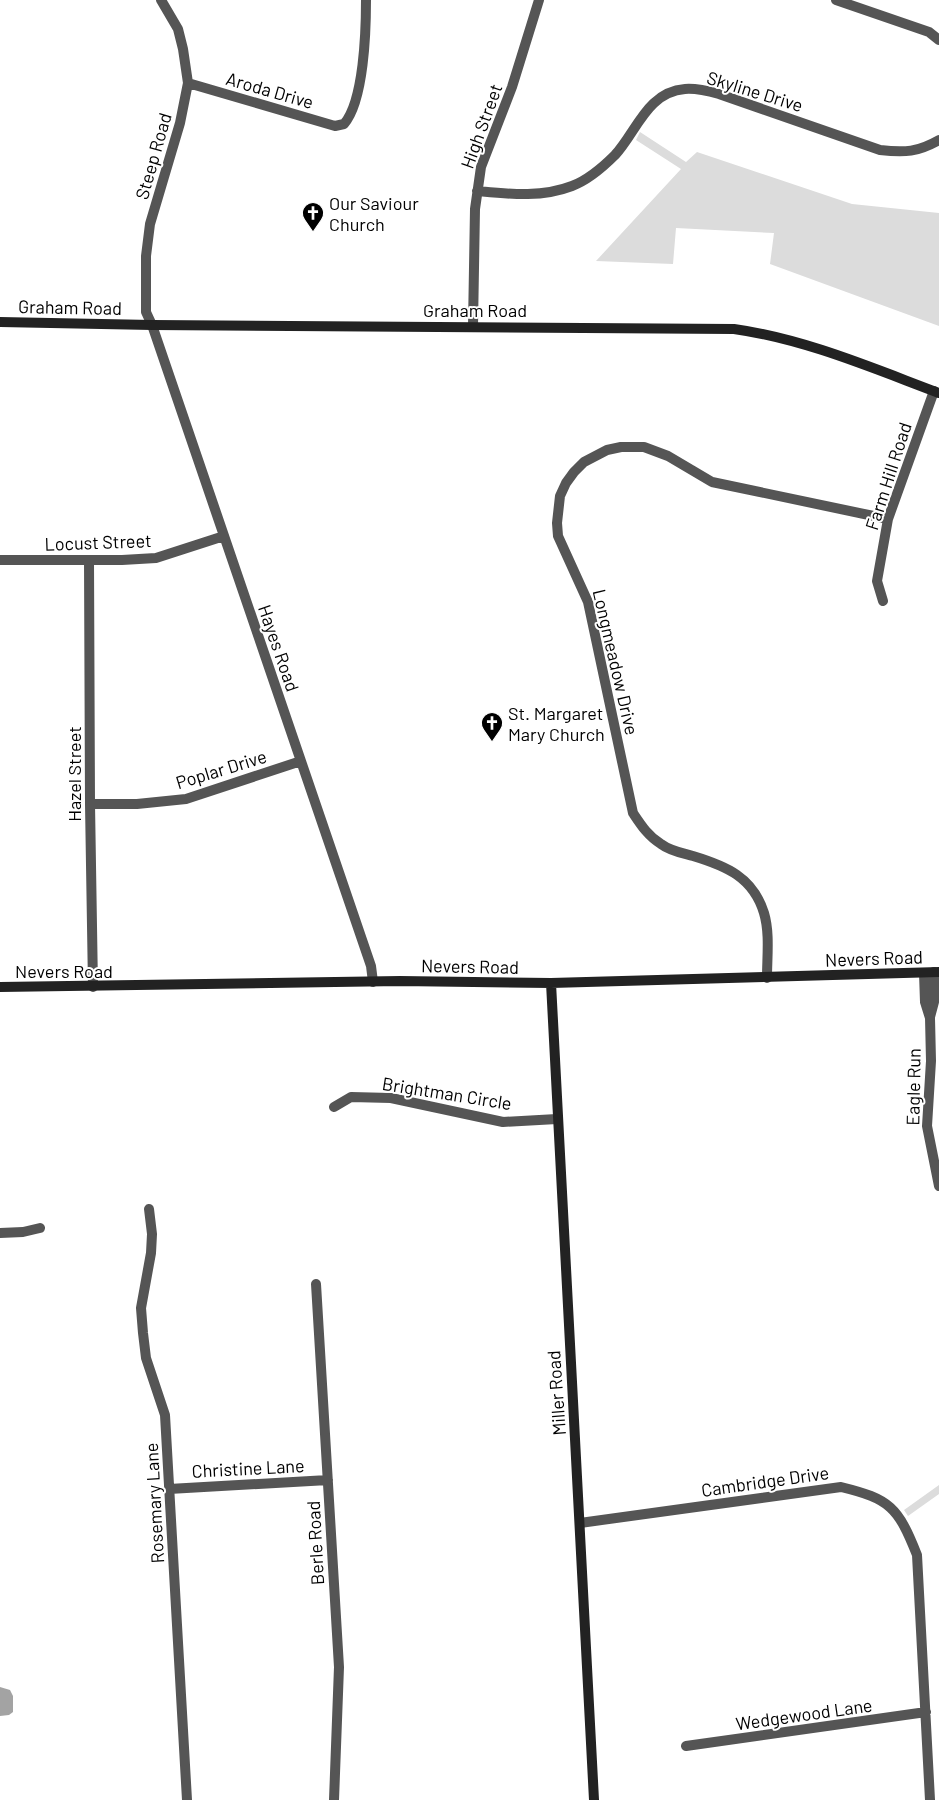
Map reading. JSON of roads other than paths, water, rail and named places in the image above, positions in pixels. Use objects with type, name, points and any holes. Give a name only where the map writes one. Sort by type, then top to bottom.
[{"type":"street","name":"Steep Road","points":[[152,325],[146,312],[146,256],[150,224],[180,123],[188,83],[178,29],[161,0]]},
{"type":"street","name":"Aroda Drive","points":[[188,83],[335,126],[344,124],[351,116],[360,76],[366,41],[366,0]]},
{"type":"street","name":"High Street","points":[[472,326],[476,192],[481,167],[512,87],[539,0]]},
{"type":"street","points":[[836,0],[929,32],[939,40]]},
{"type":"street","name":"Skyline Drive","points":[[476,192],[516,195],[547,193],[573,186],[595,173],[615,154],[655,100],[671,92],[685,89],[719,94],[880,150],[900,152],[923,149],[939,140]]},
{"type":"street","name":"Graham Road","points":[[0,322],[742,330],[766,334],[806,345],[937,392]]},
{"type":"street","name":"Hayes Road","points":[[152,325],[371,966],[374,982]]},
{"type":"street","name":"Farm Hill Road","points":[[883,601],[877,581],[888,519],[937,392]]},
{"type":"street","name":"Longmeadow Drive","points":[[767,978],[767,929],[764,913],[751,888],[730,869],[673,851],[661,844],[649,836],[634,813],[588,602],[558,536],[557,523],[560,496],[566,483],[584,462],[607,450],[632,446],[657,451],[712,482],[888,519]]},
{"type":"street","name":"Locust Street","points":[[0,560],[122,560],[156,558],[224,536]]},
{"type":"street","name":"Hazel Street","points":[[89,560],[93,987]]},
{"type":"street","name":"Poplar Drive","points":[[90,804],[137,804],[186,799],[301,761]]},
{"type":"street","name":"Nevers Road","points":[[0,987],[374,982],[551,983],[932,972]]},
{"type":"street","name":"Eagle Run","points":[[932,972],[925,1002],[930,1018],[932,1061],[927,1126],[939,1186]]},
{"type":"street","name":"Miller Road","points":[[551,983],[594,1800]]},
{"type":"street","name":"Brightman Circle","points":[[334,1107],[351,1097],[391,1098],[503,1122],[557,1119]]},
{"type":"street","name":"Rosemary Lane","points":[[148,1209],[152,1234],[151,1253],[141,1308],[146,1358],[165,1415],[187,1800]]},
{"type":"street","points":[[0,1233],[23,1232],[40,1228]]},
{"type":"street","name":"Berle Road","points":[[316,1284],[339,1667],[334,1800]]},
{"type":"street","name":"Christine Lane","points":[[169,1489],[328,1480]]},
{"type":"street","name":"Cambridge Drive","points":[[580,1523],[841,1487],[869,1494],[880,1499],[895,1510],[917,1555],[930,1800]]},
{"type":"street","name":"Wedgewood Lane","points":[[686,1746],[926,1712]]},
{"type":"place","name":"Our Saviour Church","points":[[313,232]]},
{"type":"place","name":"St. Margaret Mary Church","points":[[492,742]]}]
